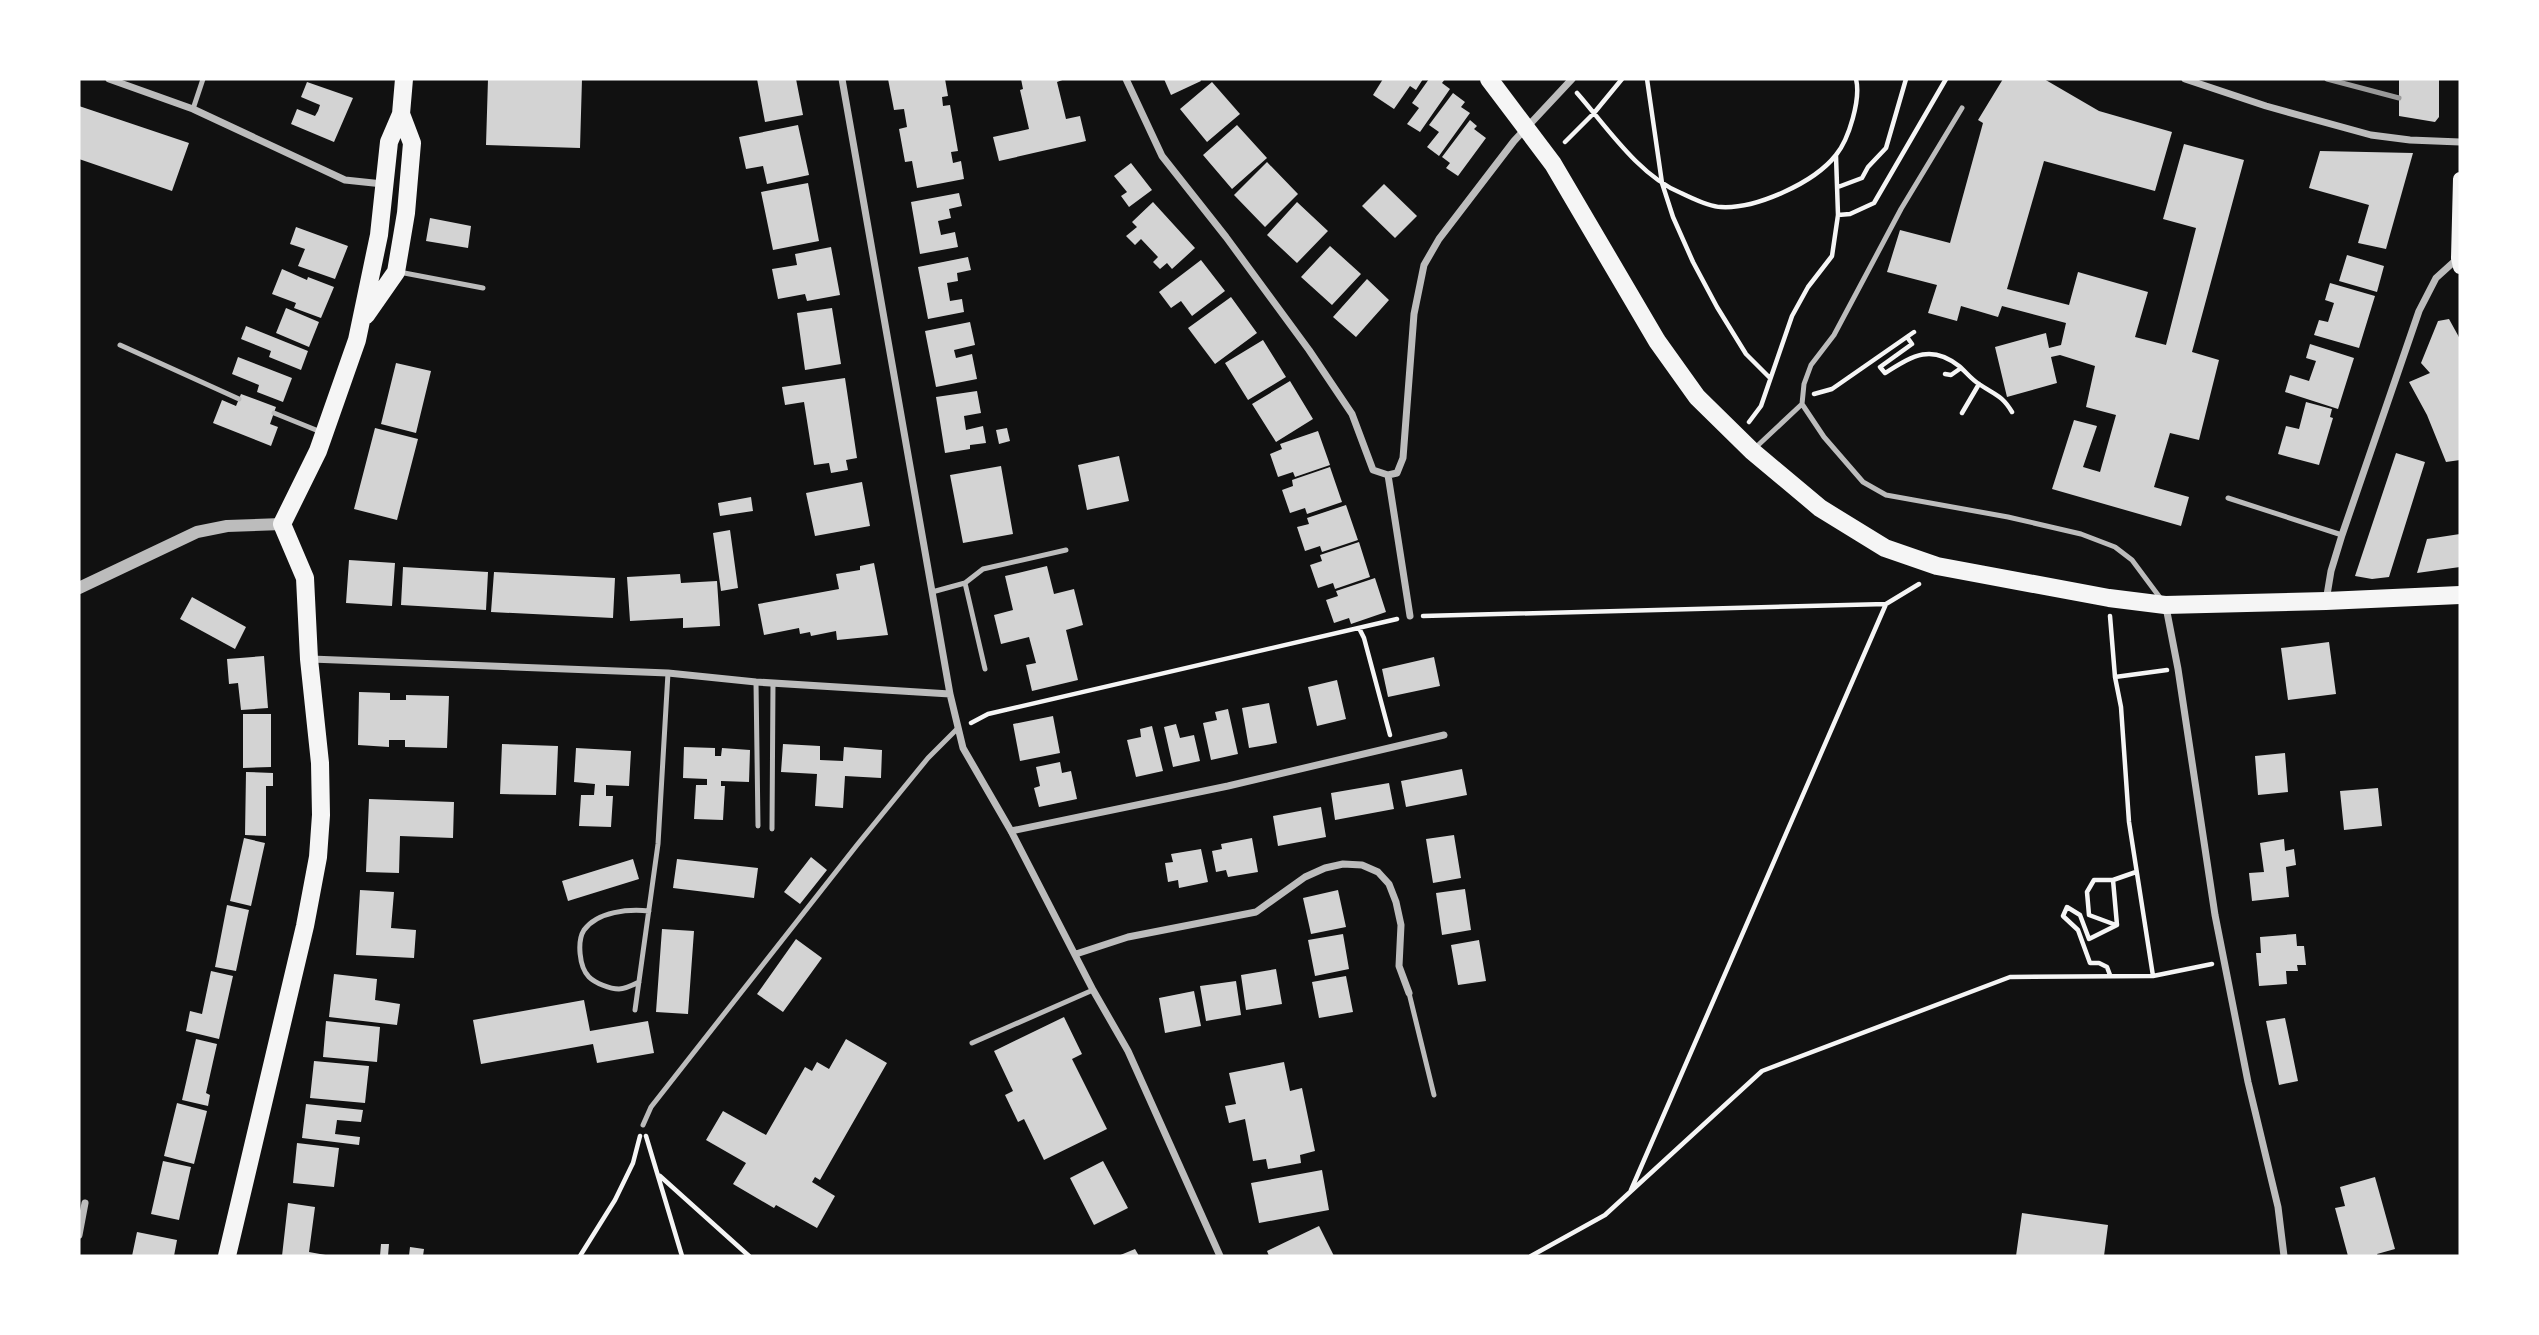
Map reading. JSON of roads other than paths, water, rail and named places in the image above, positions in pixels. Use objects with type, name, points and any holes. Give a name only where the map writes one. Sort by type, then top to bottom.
[{"type":"main road","points":[[227,1256],[305,926],[318,858],[320,763],[309,659],[305,578],[282,524],[324,433],[346,376],[362,321],[379,235],[389,142],[401,114],[404,79]]},
{"type":"main road","points":[[1489,79],[1553,164],[1657,341],[1697,397],[1752,451],[1820,508],[1885,548],[1937,566],[2109,598],[2165,605],[2460,595]]},
{"type":"main road","points":[[362,321],[396,272],[406,213],[412,143],[401,114]]},
{"type":"main road","points":[[2459,263],[2460,179]]},
{"type":"street","points":[[109,79],[193,109],[345,180],[383,184]]},
{"type":"street","points":[[842,79],[950,694],[963,748],[1011,831],[1093,990],[1128,1051],[1220,1256]]},
{"type":"street","points":[[1126,79],[1162,156],[1309,350],[1352,414],[1373,470],[1388,475],[1397,473],[1403,458],[1413,314],[1424,265],[1439,239],[1525,129],[1570,81]]},
{"type":"street","points":[[2185,79],[2353,131],[2410,140],[2460,142]]},
{"type":"street","points":[[2326,601],[2331,571],[2342,535],[2419,311],[2436,278],[2459,263]]},
{"type":"street","points":[[1388,475],[1410,616]]},
{"type":"street","points":[[79,588],[197,532],[227,526],[282,524]]},
{"type":"street","points":[[2165,605],[2182,693],[2215,915],[2248,1082],[2278,1207],[2284,1256]]},
{"type":"street","points":[[309,659],[668,673],[756,682],[950,694]]},
{"type":"street","points":[[1011,831],[1228,786],[1444,735]]},
{"type":"street","points":[[1076,954],[1128,937],[1256,912],[1305,877],[1325,868],[1343,864],[1362,865],[1378,872],[1389,884],[1396,902],[1401,925],[1399,966],[1409,993]]},
{"type":"street","points":[[79,1235],[85,1203]]},
{"type":"lane","points":[[193,109],[203,79]]},
{"type":"lane","points":[[1962,108],[1901,209],[1834,335],[1811,365],[1802,404],[1824,437],[1863,482],[1886,495],[2008,517],[2081,534],[2115,547],[2132,560],[2165,605]]},
{"type":"lane","points":[[396,272],[483,288]]},
{"type":"lane","points":[[120,345],[239,399]]},
{"type":"lane","points":[[1752,451],[1802,404]]},
{"type":"lane","points":[[274,414],[324,433]]},
{"type":"lane","points":[[2228,498],[2342,535]]},
{"type":"lane","points":[[932,592],[965,583],[983,569],[1066,550]]},
{"type":"lane","points":[[965,583],[985,668]]},
{"type":"lane","points":[[635,1010],[659,844],[668,673]]},
{"type":"lane","points":[[756,682],[758,826]]},
{"type":"lane","points":[[772,829],[773,683]]},
{"type":"lane","points":[[643,1125],[651,1107],[691,1055],[928,758],[957,729]]},
{"type":"lane","points":[[639,982],[619,989],[588,976],[582,963],[580,946],[583,931],[594,922],[620,910],[649,911]]},
{"type":"lane","points":[[972,1043],[1093,990]]},
{"type":"lane","points":[[1409,993],[1434,1095]]},
{"type":"railway","points":[[2327,79],[2399,98]]}]
